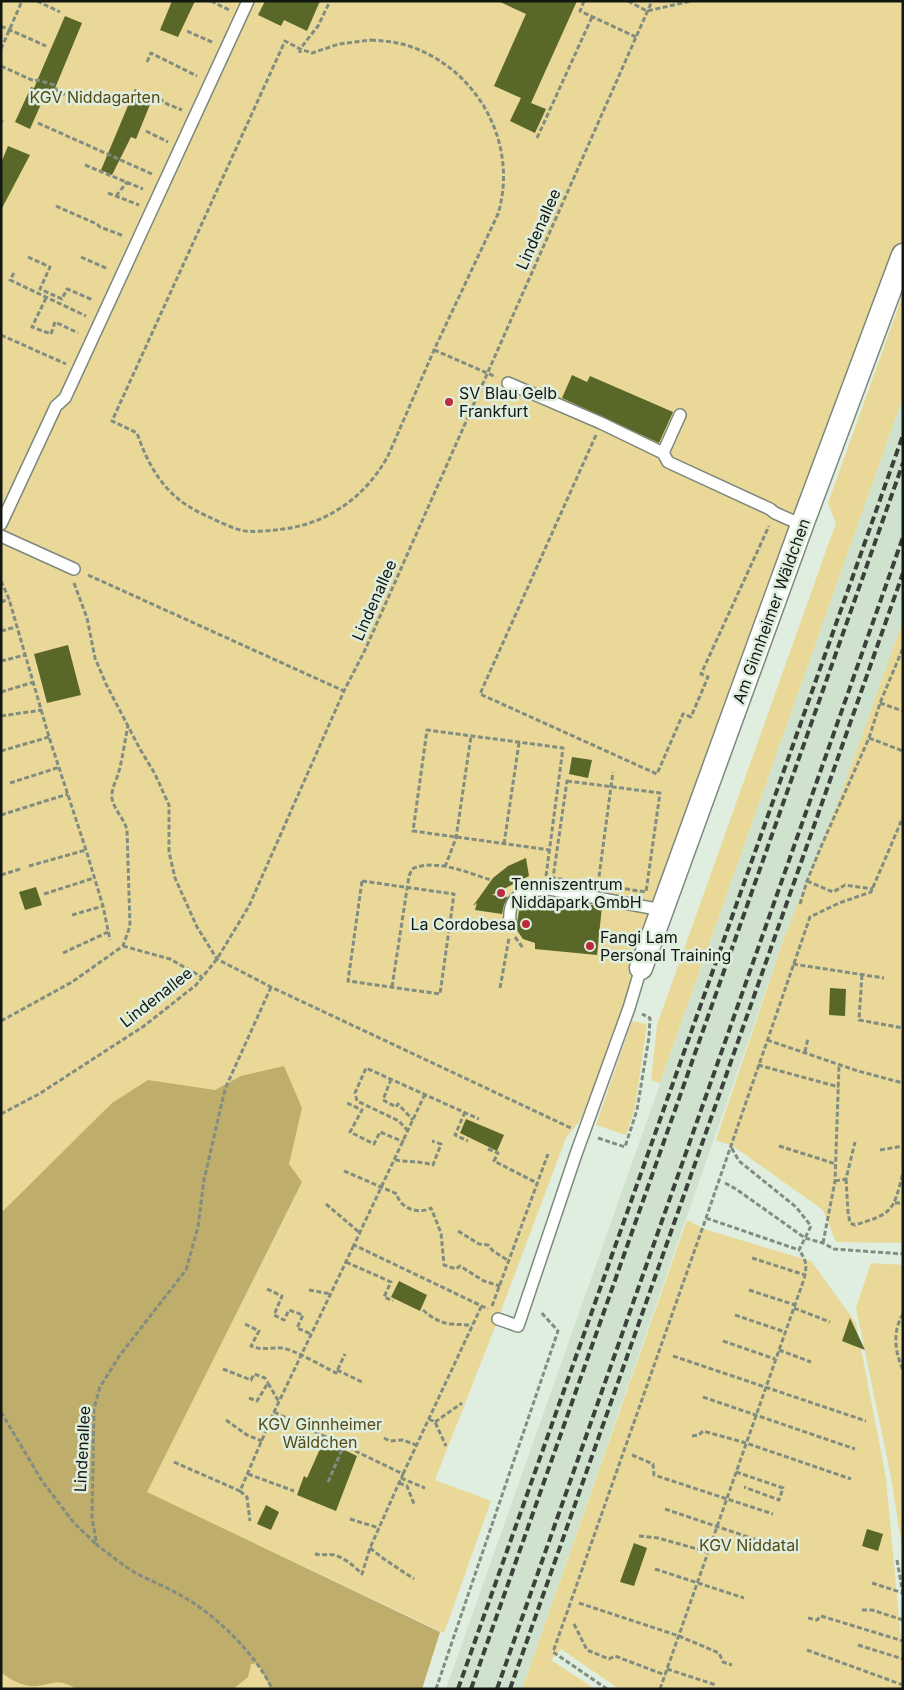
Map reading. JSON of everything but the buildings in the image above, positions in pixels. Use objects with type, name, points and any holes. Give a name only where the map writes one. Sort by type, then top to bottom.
[{"type":"street","name":"Am Ginnheimer Wäldchen","points":[[641,968],[802,525],[903,255]]},
{"type":"lane","points":[[1,524],[56,406],[64,398],[101,322],[164,180],[248,1]]},
{"type":"lane","points":[[508,383],[601,423],[663,453],[668,462],[802,525]]},
{"type":"lane","points":[[663,453],[680,415]]},
{"type":"lane","points":[[1,536],[71,567]]},
{"type":"lane","points":[[510,928],[510,907],[517,897],[530,890],[545,889],[662,910]]},
{"type":"lane","points":[[498,1319],[518,1326],[527,1297],[588,1135],[641,968]]},
{"type":"path","points":[[1,49],[22,1]]},
{"type":"path","points":[[37,1],[60,12]]},
{"type":"path","points":[[300,51],[318,26],[330,1]]},
{"type":"path","points":[[584,1],[580,11],[636,37]]},
{"type":"path","points":[[628,1],[647,11],[691,1]]},
{"type":"path","name":"Lindenallee","points":[[1,1114],[39,1094],[144,1026],[196,985],[216,959],[248,906],[344,692],[365,650],[652,1]]},
{"type":"path","points":[[537,138],[592,17]]},
{"type":"path","points":[[1,26],[46,46]]},
{"type":"path","points":[[187,31],[226,49]]},
{"type":"path","points":[[371,40],[408,45],[425,52],[460,76],[488,111],[502,153],[504,178],[502,200],[498,214],[434,350],[388,456],[378,472],[357,496],[345,506],[322,519],[305,526],[286,530],[245,531],[233,528],[195,510],[167,488],[154,472],[137,434],[112,421],[285,42],[300,51],[312,53],[339,44],[371,40]]},
{"type":"path","points":[[147,62],[151,53],[210,82]]},
{"type":"path","points":[[1,66],[34,81],[38,80],[54,85],[57,91],[79,102]]},
{"type":"path","points":[[152,94],[167,104],[195,115]]},
{"type":"path","points":[[38,123],[164,180]]},
{"type":"path","points":[[146,131],[179,148]]},
{"type":"path","points":[[85,165],[142,189]]},
{"type":"path","points":[[116,196],[127,182]]},
{"type":"path","points":[[108,193],[151,210]]},
{"type":"path","points":[[56,206],[100,227],[137,241]]},
{"type":"path","points":[[28,257],[50,267],[40,289],[62,299],[67,289],[108,306]]},
{"type":"path","points":[[81,258],[122,274]]},
{"type":"path","points":[[14,273],[10,280],[101,322]]},
{"type":"path","points":[[46,298],[32,327],[50,334],[55,322],[92,340]]},
{"type":"path","points":[[1,335],[78,369]]},
{"type":"path","points":[[434,350],[508,383]]},
{"type":"path","points":[[601,423],[480,694],[657,774],[683,714],[691,717],[708,678],[701,674],[775,513]]},
{"type":"path","points":[[71,567],[344,692]]},
{"type":"path","points":[[71,567],[87,618],[95,658],[106,684],[140,749],[156,774],[170,805],[169,852],[175,878],[197,927],[216,959],[271,987],[588,1135],[625,1146],[637,1110],[651,1022]]},
{"type":"path","points":[[1,581],[9,599],[16,627],[86,850],[103,906],[110,940]]},
{"type":"path","points":[[1,602],[9,599]]},
{"type":"path","points":[[1,631],[16,627]]},
{"type":"path","points":[[800,904],[807,881],[869,738],[880,703],[902,650]]},
{"type":"path","points":[[1,661],[25,655]]},
{"type":"path","points":[[1,692],[34,682]]},
{"type":"path","points":[[880,703],[903,711]]},
{"type":"path","points":[[1,716],[42,710]]},
{"type":"path","points":[[1,1021],[72,982],[123,946],[130,926],[127,830],[124,821],[114,806],[112,797],[124,752],[128,724]]},
{"type":"path","points":[[545,889],[550,850],[563,748],[427,730],[413,831],[550,850]]},
{"type":"path","points":[[445,867],[456,838],[470,736]]},
{"type":"path","points":[[1,751],[50,737]]},
{"type":"path","points":[[869,738],[903,752]]},
{"type":"path","points":[[504,844],[519,742]]},
{"type":"path","points":[[10,782],[60,767]]},
{"type":"path","points":[[596,897],[613,772]]},
{"type":"path","points":[[567,781],[612,786],[660,793],[646,892],[553,878],[567,781]]},
{"type":"path","points":[[1,815],[68,794]]},
{"type":"path","points":[[608,1689],[552,1652],[731,1147],[810,917],[839,902],[871,892],[903,817]]},
{"type":"path","points":[[29,866],[86,850]]},
{"type":"path","points":[[392,988],[409,876],[412,869],[424,865],[445,867],[491,880]]},
{"type":"path","points":[[1,875],[20,869]]},
{"type":"path","points":[[44,894],[94,878]]},
{"type":"path","points":[[362,881],[407,888],[454,894],[440,994],[348,981],[362,881]]},
{"type":"path","points":[[807,881],[833,892],[845,885],[873,889]]},
{"type":"path","points":[[72,915],[103,906]]},
{"type":"path","points":[[500,988],[510,928]]},
{"type":"path","points":[[63,953],[108,932]]},
{"type":"path","points":[[123,946],[170,960],[202,977]]},
{"type":"path","points":[[793,964],[884,978]]},
{"type":"path","points":[[862,975],[859,1020],[903,1028]]},
{"type":"path","name":"Lindenallee","points":[[97,1545],[92,1508],[94,1409],[100,1387],[120,1355],[186,1270],[198,1227],[204,1180],[225,1089],[271,987]]},
{"type":"path","points":[[805,1052],[808,1038]]},
{"type":"path","points":[[767,1040],[839,1065],[903,1083]]},
{"type":"path","points":[[758,1065],[839,1087]]},
{"type":"path","points":[[823,1244],[835,1181],[839,1065]]},
{"type":"path","points":[[408,1131],[399,1122],[357,1101],[354,1093],[366,1068],[479,1119]]},
{"type":"path","points":[[391,1079],[383,1100],[396,1106],[398,1104],[413,1120]]},
{"type":"path","points":[[240,1491],[274,1412],[381,1186],[404,1142],[425,1094]]},
{"type":"path","points":[[347,1103],[362,1110],[350,1132],[374,1144],[380,1132],[404,1142]]},
{"type":"path","points":[[465,1112],[455,1134],[468,1141]]},
{"type":"path","points":[[395,1160],[419,1161],[432,1165],[441,1144],[432,1141]]},
{"type":"path","points":[[855,1142],[846,1179],[850,1223],[855,1225],[877,1218],[891,1208],[895,1203],[903,1173]]},
{"type":"path","points":[[779,1146],[836,1164]]},
{"type":"path","points":[[880,1150],[903,1146]]},
{"type":"path","points":[[731,1147],[739,1160],[796,1207],[811,1226],[799,1250]]},
{"type":"path","points":[[488,1149],[498,1153],[494,1161],[538,1183]]},
{"type":"path","points":[[354,1245],[490,1310],[548,1154]]},
{"type":"path","points":[[344,1171],[397,1194],[398,1199],[403,1204],[414,1210],[427,1211],[431,1208],[441,1233],[444,1265],[456,1269],[460,1266],[484,1281],[500,1286]]},
{"type":"path","points":[[835,1181],[846,1179]]},
{"type":"path","points":[[725,1183],[805,1238],[834,1249],[903,1254]]},
{"type":"path","points":[[895,1203],[903,1203]]},
{"type":"path","points":[[326,1204],[360,1233]]},
{"type":"path","points":[[660,1689],[807,1266],[806,1259],[799,1250],[706,1218]]},
{"type":"path","points":[[458,1231],[479,1244],[488,1245],[493,1251],[509,1261]]},
{"type":"path","points":[[752,1258],[805,1275]]},
{"type":"path","points":[[346,1262],[391,1282],[384,1297],[393,1301]]},
{"type":"path","points":[[267,1289],[282,1296],[274,1315],[284,1320],[289,1310],[303,1315],[297,1328],[312,1334]]},
{"type":"path","points":[[309,1290],[331,1294]]},
{"type":"path","points":[[750,1290],[830,1322]]},
{"type":"path","points":[[436,1689],[558,1331],[527,1297]]},
{"type":"path","points":[[313,1553],[320,1556],[332,1554],[352,1564],[362,1574],[370,1548],[402,1476],[482,1305]]},
{"type":"path","points":[[423,1310],[433,1319],[472,1326]]},
{"type":"path","points":[[903,1314],[895,1337],[897,1356],[903,1370]]},
{"type":"path","points":[[735,1315],[785,1332]]},
{"type":"path","points":[[245,1324],[259,1331],[251,1346],[265,1350],[281,1348],[291,1350],[336,1373],[345,1354]]},
{"type":"path","points":[[723,1341],[775,1359]]},
{"type":"path","points":[[779,1350],[811,1362]]},
{"type":"path","points":[[673,1356],[866,1421]]},
{"type":"path","points":[[223,1369],[251,1380],[254,1374],[265,1378],[279,1402]]},
{"type":"path","points":[[337,1370],[364,1383]]},
{"type":"path","points":[[249,1398],[257,1401],[268,1383]]},
{"type":"path","points":[[703,1397],[855,1449]]},
{"type":"path","points":[[435,1422],[462,1403]]},
{"type":"path","points":[[1,1412],[42,1481],[74,1523],[97,1545],[133,1571],[184,1597],[224,1627],[254,1658],[268,1679],[272,1689]]},
{"type":"path","points":[[274,1412],[425,1488]]},
{"type":"path","points":[[428,1419],[435,1422],[446,1446]]},
{"type":"path","points":[[226,1420],[247,1435],[262,1441]]},
{"type":"path","points":[[692,1436],[699,1435],[704,1430],[851,1479]]},
{"type":"path","points":[[384,1438],[394,1442],[403,1440],[416,1445]]},
{"type":"path","points":[[328,1482],[344,1446]]},
{"type":"path","points":[[632,1455],[653,1464],[654,1475],[773,1514]]},
{"type":"path","points":[[174,1462],[240,1491],[247,1497],[250,1521]]},
{"type":"path","points":[[736,1472],[783,1488],[779,1500],[744,1488]]},
{"type":"path","points":[[248,1474],[294,1491]]},
{"type":"path","points":[[399,1483],[407,1486],[414,1504]]},
{"type":"path","points":[[665,1509],[766,1543]]},
{"type":"path","points":[[350,1519],[379,1528]]},
{"type":"path","points":[[639,1536],[658,1538],[708,1552]]},
{"type":"path","points":[[370,1548],[414,1578]]},
{"type":"path","points":[[872,1583],[903,1594],[898,1560]]},
{"type":"path","points":[[655,1569],[744,1598]]},
{"type":"path","points":[[579,1603],[679,1636],[719,1653],[723,1662],[732,1665]]},
{"type":"path","points":[[862,1610],[872,1610],[903,1620]]},
{"type":"path","points":[[808,1618],[817,1620],[821,1616],[903,1641]]},
{"type":"path","points":[[574,1624],[587,1650],[609,1659],[615,1656],[665,1675]]},
{"type":"path","points":[[858,1645],[903,1659]]},
{"type":"path","points":[[807,1650],[903,1685]]},
{"type":"path","points":[[667,1669],[716,1685]]},
{"type":"shaded area","points":[[903,397],[903,621],[845,783],[782,944],[522,1689],[446,1689]]},
{"type":"shaded area","points":[[284,1066],[302,1108],[289,1164],[302,1182],[147,1492],[440,1632],[422,1689],[271,1689],[258,1663],[251,1664],[248,1677],[233,1689],[76,1689],[61,1683],[28,1686],[18,1683],[1,1672],[1,1213],[112,1103],[148,1080],[215,1090],[241,1076]]},
{"type":"green space","points":[[1,1],[903,1],[903,236],[860,348],[602,1071],[579,1122],[566,1138],[435,1480],[491,1501],[444,1633],[236,1533],[440,1632],[422,1689],[1,1689]],"holes":[[[330,1127],[237,1321],[237,1320]]]},
{"type":"green space","points":[[903,294],[903,397],[660,1083],[651,1080],[657,1025],[836,523],[828,503]]},
{"type":"green space","points":[[903,621],[903,1243],[836,1242],[823,1210],[733,1146],[716,1140],[782,944],[845,783]]},
{"type":"green space","points":[[632,1021],[647,1024],[635,1108],[626,1135],[596,1125]]},
{"type":"green space","name":"KGV Niddatal","points":[[687,1220],[707,1230],[811,1261],[856,1323],[886,1478],[903,1662],[903,1689],[619,1689],[561,1649],[551,1660],[595,1689],[522,1689]]},
{"type":"green space","points":[[871,1263],[903,1265],[903,1554],[891,1477],[856,1308]]},
{"type":"railway","points":[[458,1689],[903,435]]},
{"type":"railway","points":[[471,1689],[903,463]]},
{"type":"railway","points":[[497,1689],[903,537]]},
{"type":"railway","points":[[510,1689],[903,573]]},
{"type":"place","name":"SV Blau Gelb Frankfurt","points":[[449,402]]},
{"type":"place","name":"Tenniszentrum Niddapark GmbH","points":[[501,893]]},
{"type":"place","name":"La Cordobesa","points":[[526,924]]},
{"type":"place","name":"Fangi Lam Personal Training","points":[[590,946]]},
{"type":"park label","name":"KGV Niddagarten","points":[[95,97]]},
{"type":"park label","name":"KGV Ginnheimer Wäldchen","points":[[320,1433]]}]
